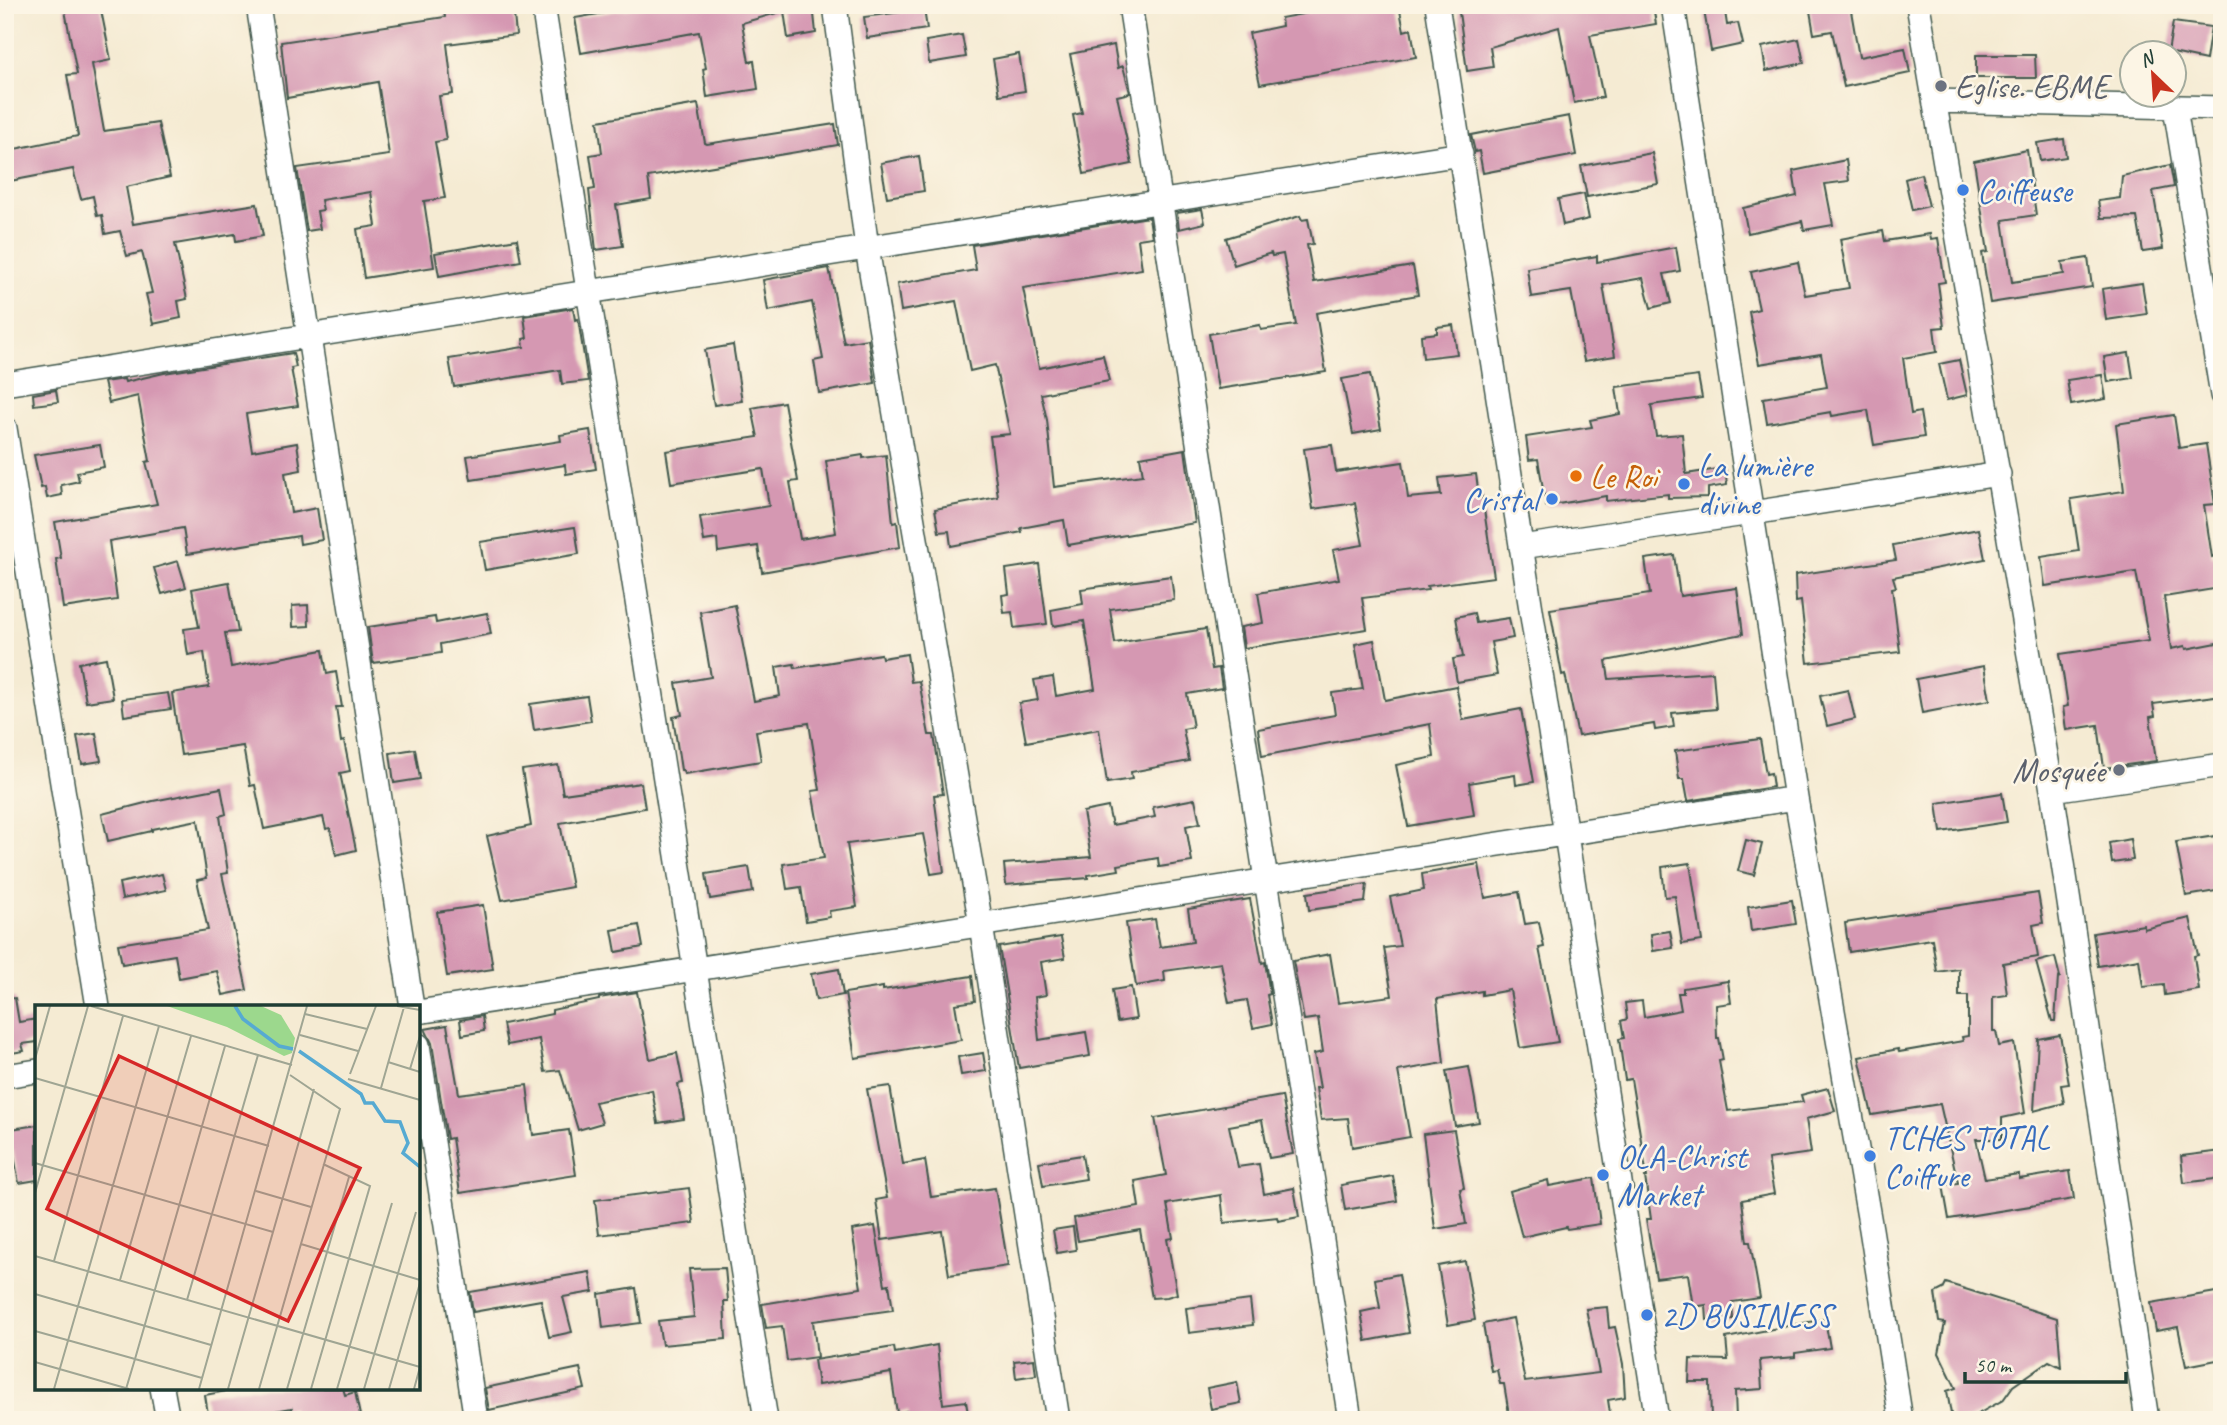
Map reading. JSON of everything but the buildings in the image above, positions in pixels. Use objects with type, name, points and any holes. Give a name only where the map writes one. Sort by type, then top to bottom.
[{"type":"street","points":[[258,5],[412,1005]]},
{"type":"street","points":[[543,5],[766,1420]]},
{"type":"street","points":[[835,5],[867,248],[981,925],[1058,1420]]},
{"type":"street","points":[[1130,5],[1350,1420]]},
{"type":"street","points":[[1437,5],[1657,1420]]},
{"type":"street","points":[[1673,5],[1796,797],[1901,1420]]},
{"type":"street","points":[[1918,5],[2052,790],[2147,1420]]},
{"type":"street","points":[[1935,101],[2118,106]]},
{"type":"street","points":[[2175,108],[2222,395]]},
{"type":"street","points":[[2188,108],[2222,108]]},
{"type":"street","points":[[5,384],[1461,154]]},
{"type":"street","points":[[5,428],[98,1005]]},
{"type":"street","points":[[1521,547],[1999,474]]},
{"type":"street","points":[[2052,790],[2222,765]]},
{"type":"street","points":[[420,1012],[1796,797]]},
{"type":"street","points":[[420,1058],[476,1420]]},
{"type":"street","points":[[5,1076],[35,1071]]},
{"type":"street","points":[[162,1390],[167,1420]]},
{"type":"place","name":"Eglise. EBME","points":[[1941,86]]},
{"type":"place","name":"Coiffeuse","points":[[1963,190]]},
{"type":"place","name":"Le Roi","points":[[1576,476]]},
{"type":"place","name":"La lumière divine","points":[[1684,484]]},
{"type":"place","name":"Cristal","points":[[1552,499]]},
{"type":"place","name":"Mosquée","points":[[2119,770]]},
{"type":"place","name":"TCHES TOTAL Coiffure","points":[[1870,1156]]},
{"type":"place","name":"OLA-Christ Market","points":[[1603,1175]]},
{"type":"place","name":"2D BUSINESS","points":[[1647,1315]]}]
